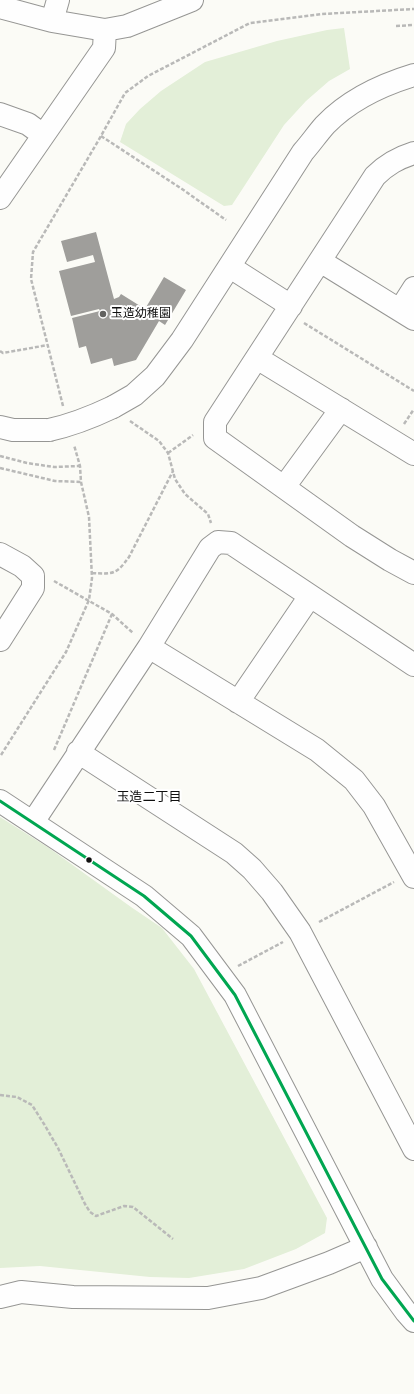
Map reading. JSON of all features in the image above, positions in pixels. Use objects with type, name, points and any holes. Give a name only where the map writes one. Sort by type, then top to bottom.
[{"type":"street","points":[[52,21],[58,0]]},
{"type":"street","points":[[0,7],[52,21],[106,30],[127,26],[190,0]]},
{"type":"street","points":[[0,198],[104,48],[106,30]]},
{"type":"street","points":[[0,427],[13,430],[49,430],[87,419],[120,413],[134,395],[155,376],[182,340],[303,152],[326,124],[346,107],[369,92],[392,82],[414,75]]},
{"type":"street","points":[[0,114],[28,124],[43,135]]},
{"type":"street","points":[[414,153],[384,167],[375,176],[215,422],[215,438],[352,536],[414,573]]},
{"type":"street","points":[[320,260],[407,315],[414,288]]},
{"type":"street","points":[[230,267],[289,309]]},
{"type":"street","points":[[257,358],[414,454]]},
{"type":"street","points":[[284,487],[341,409]]},
{"type":"street","points":[[33,822],[149,647],[210,548],[218,542],[231,543],[414,665]]},
{"type":"street","points":[[0,554],[22,566],[33,576],[33,588],[0,640]]},
{"type":"street","points":[[238,702],[310,596]]},
{"type":"street","points":[[149,647],[317,750],[354,780],[374,806],[413,875]]},
{"type":"street","points":[[78,752],[234,853],[252,869],[272,892],[300,932],[414,1149]]},
{"type":"street","points":[[0,801],[144,896],[191,936],[235,995],[382,1279],[414,1321]]},
{"type":"street","points":[[0,1297],[21,1292],[73,1297],[208,1298],[261,1288],[329,1263],[366,1247]]},
{"type":"path","points":[[65,414],[54,376],[48,344],[31,279],[33,252],[125,93],[148,76],[250,23],[322,14],[414,9]]},
{"type":"path","points":[[396,26],[414,25]]},
{"type":"path","points":[[101,136],[226,220]]},
{"type":"path","points":[[289,309],[414,391]]},
{"type":"path","points":[[0,351],[3,353],[48,344]]},
{"type":"path","points":[[120,413],[159,441],[168,453],[175,479],[186,494],[208,514],[218,542]]},
{"type":"path","points":[[168,453],[199,431],[215,438]]},
{"type":"path","points":[[1,755],[66,652],[89,600],[92,573],[89,517],[81,482],[80,466],[73,443]]},
{"type":"path","points":[[0,456],[27,463],[54,467],[80,466]]},
{"type":"path","points":[[0,468],[55,481],[81,482]]},
{"type":"path","points":[[92,573],[110,574],[119,570],[129,557],[173,471]]},
{"type":"path","points":[[33,576],[46,577],[112,614],[149,647]]},
{"type":"path","points":[[51,757],[112,614]]},
{"type":"path","points":[[234,968],[300,932],[413,875]]},
{"type":"path","points":[[0,1095],[17,1097],[32,1105],[58,1148],[90,1212],[96,1216],[124,1206],[133,1207],[173,1238]]},
{"type":"green space","points":[[344,28],[350,69],[329,81],[306,101],[284,125],[232,205],[224,206],[120,142],[126,124],[140,109],[161,91],[205,62],[277,41],[327,30]]},
{"type":"green space","points":[[0,817],[49,848],[162,928],[194,969],[327,1218],[325,1233],[296,1249],[244,1269],[189,1278],[150,1277],[40,1266],[0,1268]]},
{"type":"building","points":[[96,232],[114,299],[119,297],[121,294],[145,309],[164,277],[186,290],[165,325],[159,321],[136,360],[114,366],[112,358],[91,364],[86,346],[79,348],[72,318],[100,311],[99,309],[71,316],[59,271],[95,262],[93,255],[67,262],[61,241]]},
{"type":"transit line","points":[[0,801],[144,896],[191,936],[235,995],[382,1279],[414,1321]]},
{"type":"place","name":"玉造幼稚園","points":[[103,314]]},
{"type":"district","name":"玉造二丁目","points":[[149,797]]}]
